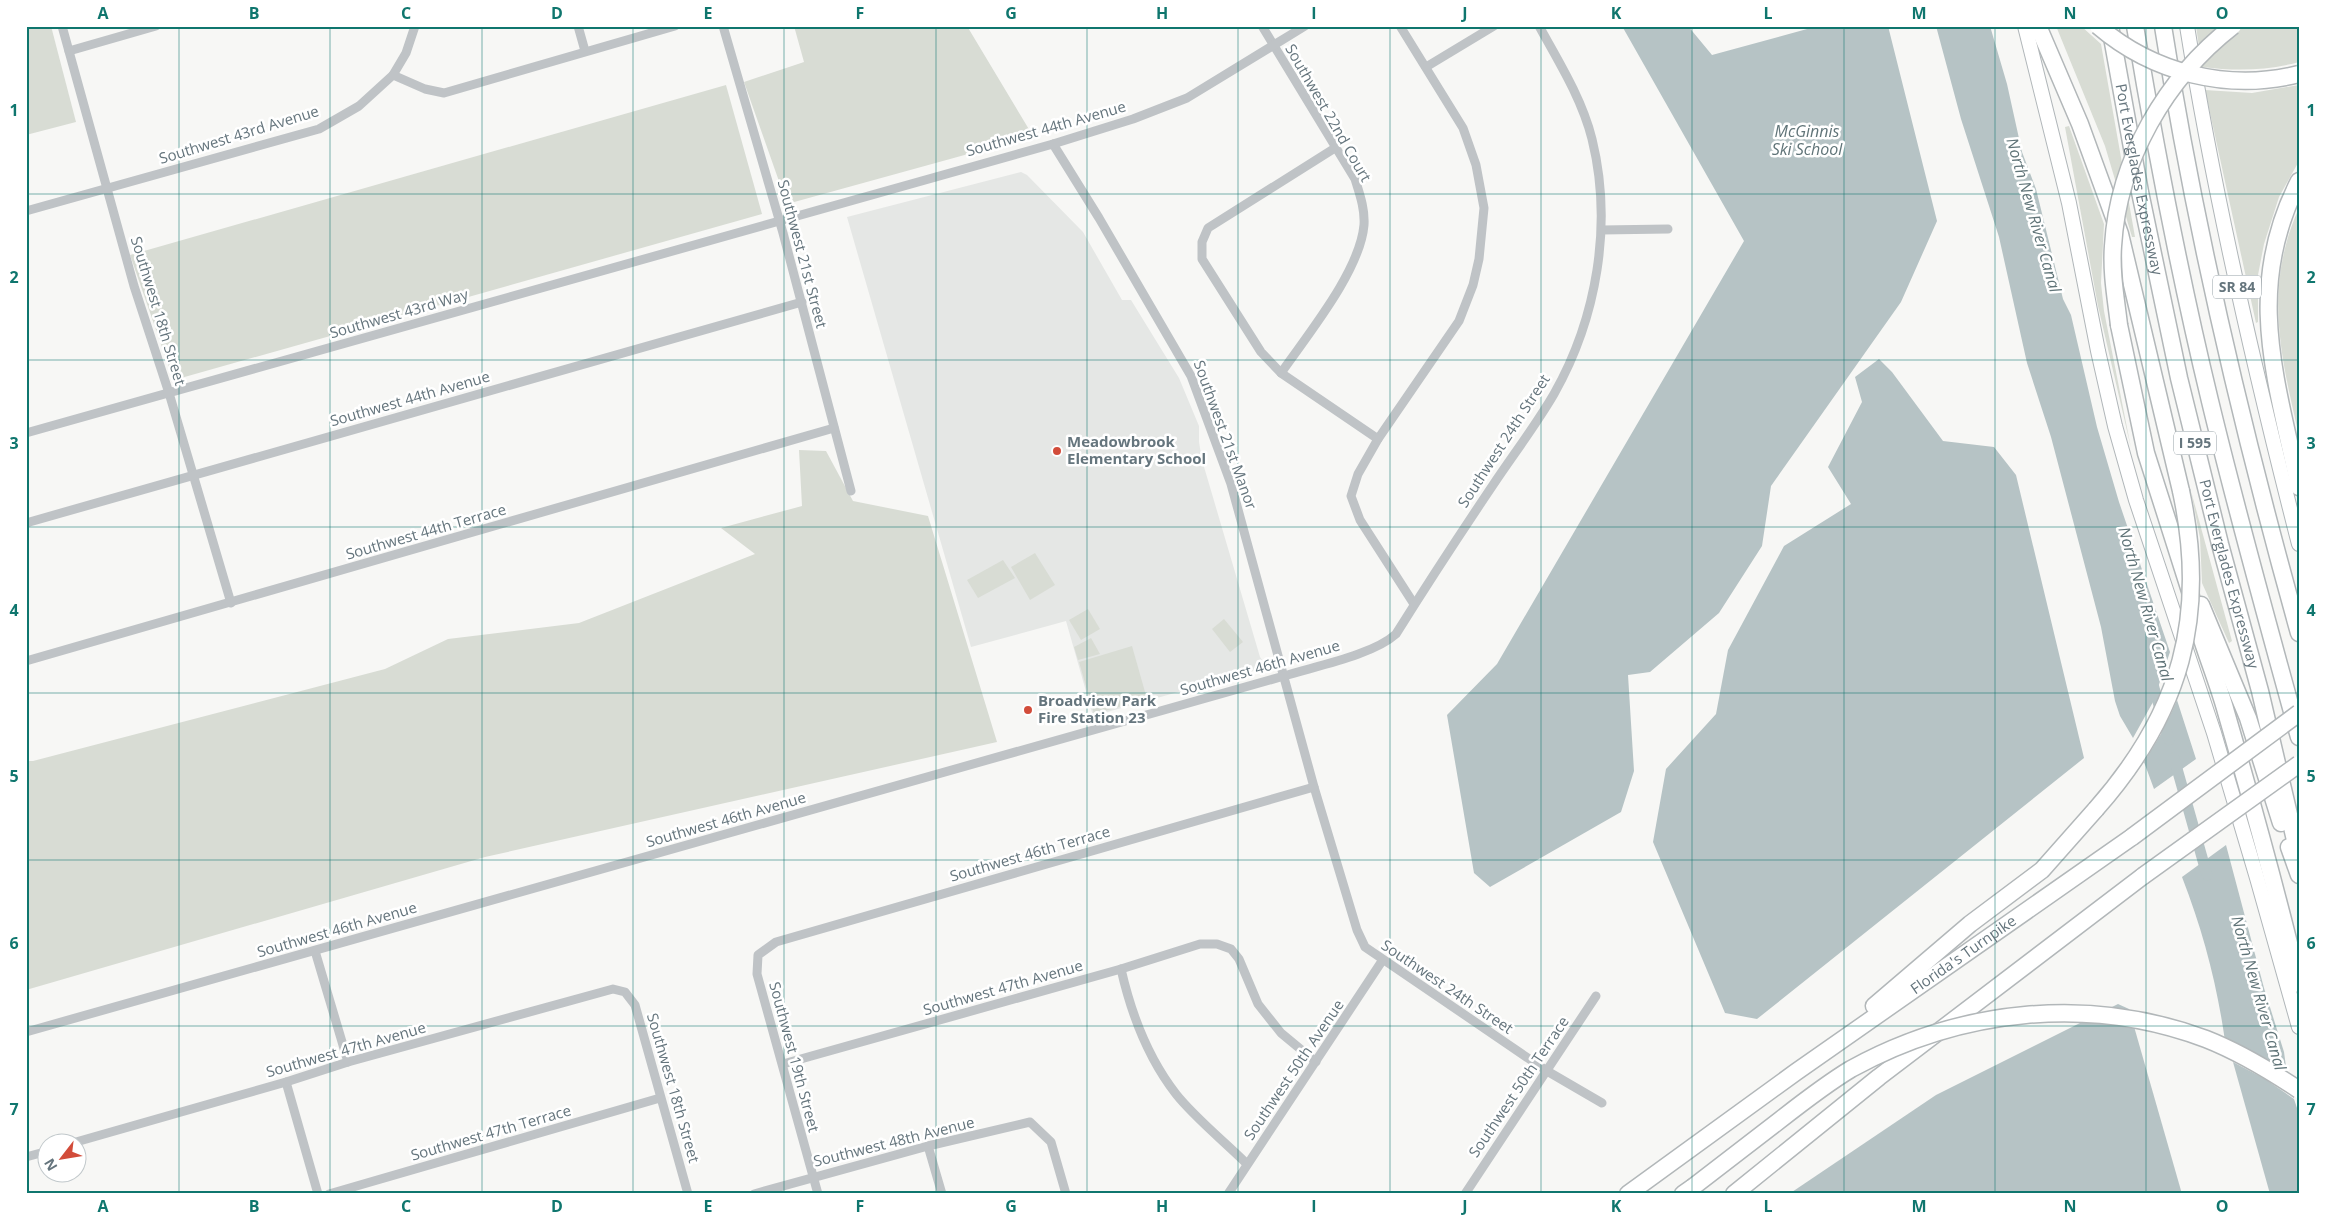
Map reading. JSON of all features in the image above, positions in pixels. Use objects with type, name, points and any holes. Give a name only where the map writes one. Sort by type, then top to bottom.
[{"type":"highway","points":[[1796,1072],[1970,924],[2042,870],[2096,809],[2128,768],[2150,734],[2166,702],[2180,664],[2188,627],[2192,588],[2188,526],[2181,491],[2138,300],[2120,234],[2084,133],[2038,26]]},
{"type":"highway","points":[[2098,26],[2123,46],[2158,64],[2212,79],[2250,81],[2299,74]]},
{"type":"highway","name":"Port Everglades Expressway","points":[[2110,26],[2140,192],[2177,369],[2220,544],[2260,691],[2299,856]]},
{"type":"highway","points":[[2135,26],[2162,179],[2209,399],[2236,508],[2299,737]]},
{"type":"highway","points":[[2163,26],[2200,225],[2232,373],[2299,633]]},
{"type":"highway","points":[[2233,26],[2217,39],[2179,80],[2154,116],[2136,151],[2122,194],[2113,245],[2112,266],[2119,325],[2146,453],[2190,591],[2193,609],[2219,687],[2262,836],[2299,984]]},
{"type":"highway","points":[[2299,181],[2286,209],[2275,245],[2267,302],[2272,359],[2299,487]]},
{"type":"highway","points":[[2190,591],[2201,605],[2235,683],[2299,875]]},
{"type":"highway","name":"Florida's Turnpike","points":[[1628,1194],[1796,1072],[2132,837],[2299,714]]},
{"type":"highway","points":[[1734,1194],[1879,1078],[2144,876],[2299,764]]},
{"type":"highway","points":[[1687,1192],[1813,1095],[1850,1070],[1903,1044],[1956,1026],[1989,1019],[2048,1012],[2075,1012],[2124,1017],[2182,1031],[2231,1050],[2299,1090]]},
{"type":"main road","points":[[2025,26],[2067,194],[2106,389],[2120,445],[2136,500],[2214,733],[2258,878],[2299,1027]]},
{"type":"main road","name":"SR 84","points":[[2187,26],[2209,150],[2239,297],[2299,544]]},
{"type":"street","name":"Southwest 18th Street","points":[[62,26],[134,286],[169,393],[231,603]]},
{"type":"street","points":[[69,51],[156,26]]},
{"type":"street","points":[[415,26],[406,53],[392,75],[425,89],[444,93],[675,26]]},
{"type":"street","points":[[578,26],[585,51]]},
{"type":"street","name":"Southwest 21st Street","points":[[723,26],[780,220],[851,491]]},
{"type":"street","name":"Southwest 22nd Court","points":[[1262,26],[1355,180],[1363,204],[1364,226],[1355,259],[1330,301],[1281,373]]},
{"type":"street","name":"Southwest 44th Avenue","points":[[780,220],[1053,144],[1133,119],[1187,98],[1305,26]]},
{"type":"street","points":[[1400,26],[1463,128],[1476,165],[1484,208],[1479,259],[1473,285],[1459,321],[1378,439],[1358,474],[1351,496],[1360,520],[1414,604]]},
{"type":"street","points":[[1426,67],[1494,26]]},
{"type":"street","name":"Southwest 24th Street","points":[[1414,604],[1554,394],[1576,347],[1590,307],[1602,230],[1597,168],[1592,138],[1576,96],[1539,26]]},
{"type":"street","name":"Southwest 43rd Avenue","points":[[26,211],[319,129],[359,106],[392,75]]},
{"type":"street","name":"Southwest 21st Manor","points":[[1053,144],[1191,376],[1231,484],[1284,676]]},
{"type":"street","points":[[1335,148],[1208,228],[1202,242],[1202,259],[1261,352],[1281,373],[1378,439]]},
{"type":"street","name":"Southwest 43rd Way","points":[[26,434],[780,220]]},
{"type":"street","points":[[1602,230],[1668,229]]},
{"type":"street","name":"Southwest 44th Avenue","points":[[26,523],[802,302]]},
{"type":"street","name":"Southwest 44th Terrace","points":[[26,661],[834,428]]},
{"type":"street","name":"Southwest 46th Avenue","points":[[26,1032],[1284,676],[1381,645],[1396,634],[1414,604]]},
{"type":"street","name":"Southwest 24th Street","points":[[1284,676],[1314,787],[1357,930],[1364,947],[1547,1071],[1602,1103]]},
{"type":"street","name":"Southwest 46th Terrace","points":[[758,955],[776,942],[1314,787]]},
{"type":"street","name":"Southwest 47th Avenue","points":[[783,1064],[1121,969],[1200,944],[1217,944],[1231,949],[1239,959],[1258,1004],[1280,1033],[1316,1062]]},
{"type":"street","points":[[315,951],[348,1062]]},
{"type":"street","name":"Southwest 19th Street","points":[[758,955],[757,974],[818,1194]]},
{"type":"street","name":"Southwest 50th Avenue","points":[[1228,1194],[1382,961]]},
{"type":"street","points":[[1121,969],[1128,998],[1140,1031],[1155,1062],[1176,1095],[1248,1164]]},
{"type":"street","name":"Southwest 47th Avenue","points":[[88,1139],[286,1082],[348,1062],[614,989],[625,992]]},
{"type":"street","name":"Southwest 18th Street","points":[[625,992],[636,1005],[660,1098],[688,1194]]},
{"type":"street","name":"Southwest 50th Terrace","points":[[1465,1194],[1596,996]]},
{"type":"street","points":[[286,1082],[318,1194]]},
{"type":"street","name":"Southwest 47th Terrace","points":[[329,1194],[660,1098]]},
{"type":"street","name":"Southwest 48th Avenue","points":[[754,1194],[813,1176],[1030,1122],[1051,1142],[1066,1194]]},
{"type":"street","points":[[928,1146],[942,1194]]},
{"type":"shaded area","points":[[26,26],[51,26],[76,122],[26,135]]},
{"type":"shaded area","points":[[794,26],[967,26],[1033,136],[787,204],[744,82],[804,62]]},
{"type":"shaded area","points":[[2056,26],[2081,26],[2101,44],[2135,237],[2132,237],[2105,146]]},
{"type":"shaded area","points":[[2196,26],[2299,26],[2299,62],[2275,67],[2250,69],[2202,67]]},
{"type":"shaded area","points":[[726,85],[762,214],[181,378],[171,373],[130,255]]},
{"type":"shaded area","points":[[2299,85],[2299,161],[2279,197],[2264,244],[2258,275],[2258,322],[2256,323],[2205,90],[2252,93]]},
{"type":"shaded area","points":[[2069,126],[2104,224],[2101,283],[2104,311],[2131,448],[2098,306],[2065,127]]},
{"type":"shaded area","name":"Meadowbrook Elementary School","points":[[1021,172],[1027,175],[1083,232],[1122,300],[1131,300],[1179,378],[1199,426],[1202,460],[1260,657],[1267,667],[1093,716],[1066,621],[971,647],[847,217]]},
{"type":"shaded area","points":[[2299,208],[2299,436],[2286,378],[2279,322],[2278,294],[2281,266],[2288,237]]},
{"type":"shaded area","points":[[799,450],[826,451],[853,501],[928,516],[997,742],[485,857],[26,990],[26,761],[33,761],[385,669],[448,639],[579,623],[755,554],[721,528],[802,506]]},
{"type":"shaded area","points":[[2191,491],[2232,641],[2229,643],[2202,583],[2200,538]]},
{"type":"shaded area","points":[[1035,553],[1055,585],[1030,600],[1011,567]]},
{"type":"shaded area","points":[[1003,560],[1015,578],[978,598],[967,580]]},
{"type":"shaded area","points":[[1088,609],[1100,629],[1081,640],[1069,620]]},
{"type":"shaded area","points":[[1224,619],[1243,642],[1230,652],[1212,629]]},
{"type":"shaded area","points":[[1091,638],[1100,654],[1078,660],[1074,647]]},
{"type":"shaded area","points":[[1132,646],[1147,699],[1094,714],[1079,662]]},
{"type":"water","name":"McGinnis Ski School","points":[[1622,26],[1688,26],[1712,55],[1818,26],[1888,26],[1937,221],[1901,302],[1771,486],[1762,546],[1719,613],[1650,672],[1628,675],[1634,771],[1621,812],[1490,887],[1474,873],[1447,715],[1497,664],[1744,241]]},
{"type":"water","points":[[1936,26],[1990,26],[2007,84],[2022,152],[2036,189],[2063,299],[2071,315],[2097,427],[2119,502],[2170,652],[2153,702],[2133,738],[2120,716],[2115,701],[2101,627],[2051,437],[2027,363],[1999,237],[1961,119]]},
{"type":"water","points":[[1879,359],[1892,372],[1943,441],[1994,447],[2016,475],[2084,758],[1757,1019],[1725,1013],[1653,842],[1666,769],[1716,714],[1728,650],[1784,546],[1851,504],[1828,467],[1862,402],[1855,377]]},
{"type":"water","points":[[2177,700],[2196,759],[2154,789],[2144,762],[2164,729]]},
{"type":"water","points":[[2226,845],[2264,988],[2284,1052],[2287,1074],[2225,1041],[2218,999],[2208,958],[2182,877]]},
{"type":"water","points":[[2118,1004],[2129,1009],[2182,1194],[1789,1194],[1936,1095]]},
{"type":"water","points":[[2233,1062],[2265,1079],[2294,1099],[2299,1114],[2299,1194],[2270,1194]]},
{"type":"waterway","name":"North New River Canal","points":[[2152,681],[2169,740]]},
{"type":"waterway","name":"North New River Canal","points":[[2174,758],[2207,875]]},
{"type":"place","name":"Meadowbrook Elementary School","points":[[1057,451]]},
{"type":"place","name":"Broadview Park Fire Station 23","points":[[1028,710]]}]
